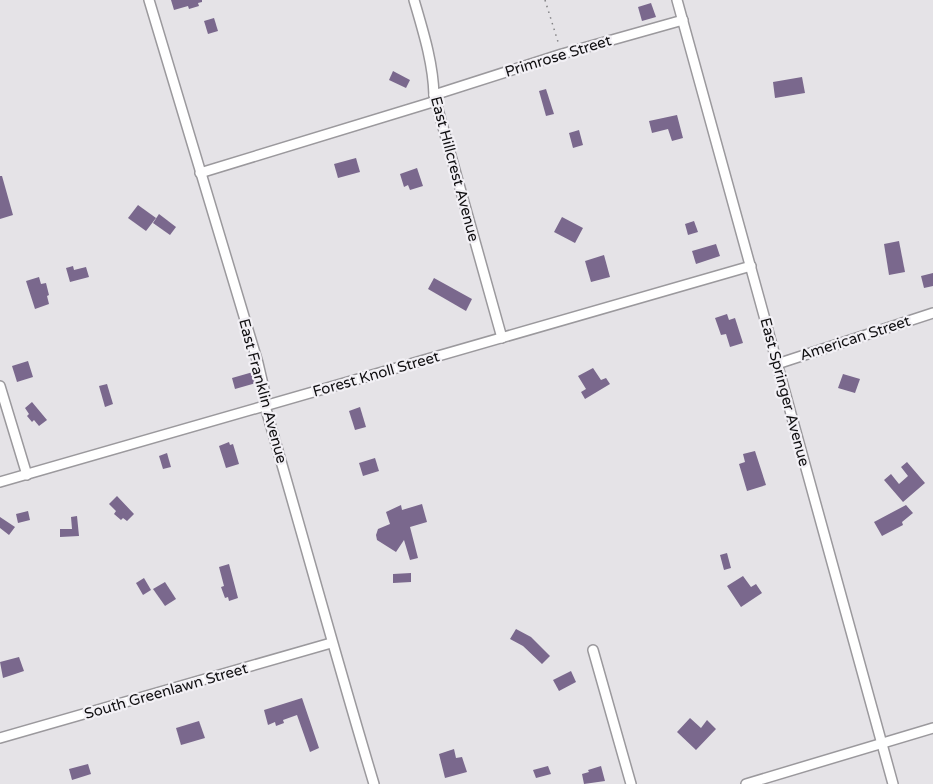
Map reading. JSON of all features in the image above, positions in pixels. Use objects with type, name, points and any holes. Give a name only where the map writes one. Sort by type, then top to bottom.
[{"type":"street","name":"East Franklin Avenue","points":[[149,0],[258,363],[265,393],[265,406],[374,784]]},
{"type":"street","name":"East Hillcrest Avenue","points":[[414,0],[427,45],[435,98],[502,338]]},
{"type":"street","name":"East Springer Avenue","points":[[677,0],[893,784]]},
{"type":"street","name":"Primrose Street","points":[[200,173],[435,98],[562,54],[683,20]]},
{"type":"street","name":"Forest Knoll Street","points":[[0,482],[751,266]]},
{"type":"street","name":"American Street","points":[[777,364],[933,313]]},
{"type":"street","points":[[0,386],[27,475]]},
{"type":"street","name":"South Greenlawn Street","points":[[0,738],[332,644]]},
{"type":"street","points":[[592,650],[631,784]]},
{"type":"street","points":[[746,784],[933,728]]},
{"type":"path","points":[[545,0],[562,54]]},
{"type":"building","points":[[171,0],[202,0],[202,2],[198,3],[199,6],[189,9],[188,6],[174,10]]},
{"type":"building","points":[[651,3],[656,17],[642,21],[638,7]]},
{"type":"building","points":[[214,18],[218,31],[208,34],[204,21]]},
{"type":"building","points":[[393,71],[410,80],[406,88],[389,80]]},
{"type":"building","points":[[802,77],[805,93],[775,98],[773,82]]},
{"type":"building","points":[[546,89],[554,114],[546,116],[539,91]]},
{"type":"building","points":[[677,115],[683,138],[672,141],[668,129],[652,133],[649,121]]},
{"type":"building","points":[[579,130],[583,145],[573,148],[569,133]]},
{"type":"building","points":[[356,158],[360,172],[338,178],[334,164]]},
{"type":"building","points":[[417,168],[423,186],[410,190],[408,185],[404,187],[400,174]]},
{"type":"building","points":[[0,176],[2,176],[13,215],[0,219]]},
{"type":"building","points":[[138,205],[156,218],[146,231],[128,218]]},
{"type":"building","points":[[159,214],[176,227],[170,235],[153,223]]},
{"type":"building","points":[[562,217],[583,228],[575,243],[554,232]]},
{"type":"building","points":[[694,221],[698,232],[688,235],[685,224]]},
{"type":"building","points":[[899,241],[905,272],[889,275],[884,244]]},
{"type":"building","points":[[716,244],[720,256],[696,264],[692,251]]},
{"type":"building","points":[[604,255],[610,277],[591,282],[585,261]]},
{"type":"building","points":[[73,266],[74,270],[86,267],[89,277],[70,282],[66,268]]},
{"type":"building","points":[[933,273],[933,286],[924,288],[921,276]]},
{"type":"building","points":[[39,277],[41,284],[46,283],[49,304],[35,309],[26,281]]},
{"type":"building","points":[[434,278],[472,299],[466,311],[428,289]]},
{"type":"building","points":[[727,314],[729,320],[735,318],[743,343],[730,347],[726,334],[721,335],[715,318]]},
{"type":"building","points":[[28,361],[33,377],[17,382],[12,366]]},
{"type":"building","points":[[593,368],[601,380],[606,378],[610,384],[585,399],[581,392],[586,389],[578,376]]},
{"type":"building","points":[[253,372],[256,383],[235,389],[232,378]]},
{"type":"building","points":[[843,374],[860,379],[855,393],[838,388]]},
{"type":"building","points":[[107,384],[113,404],[105,407],[99,386]]},
{"type":"building","points":[[32,402],[47,420],[39,426],[27,416],[29,414],[25,408]]},
{"type":"building","points":[[360,407],[366,427],[355,430],[349,411]]},
{"type":"building","points":[[229,442],[230,445],[233,444],[239,464],[226,468],[219,446]]},
{"type":"building","points":[[755,451],[766,485],[747,491],[739,464],[745,462],[743,454]]},
{"type":"building","points":[[167,453],[171,467],[163,469],[159,456]]},
{"type":"building","points":[[375,458],[379,471],[363,476],[359,463]]},
{"type":"building","points":[[907,462],[925,483],[903,502],[884,480],[891,474],[899,484],[908,476],[901,467]]},
{"type":"building","points":[[117,496],[134,514],[127,521],[123,518],[121,520],[114,514],[116,511],[109,504]]},
{"type":"building","points":[[422,504],[427,522],[410,527],[418,558],[410,560],[404,540],[396,552],[377,540],[378,529],[390,524],[386,512],[401,505],[402,510]]},
{"type":"building","points":[[906,505],[913,513],[902,522],[903,525],[882,536],[874,522]]},
{"type":"building","points":[[28,511],[30,520],[18,523],[16,514]]},
{"type":"building","points":[[77,516],[79,536],[60,537],[60,529],[72,529],[71,517]]},
{"type":"building","points":[[0,517],[15,527],[9,535],[0,528]]},
{"type":"building","points":[[727,553],[731,568],[724,570],[720,555]]},
{"type":"building","points":[[229,564],[238,598],[229,601],[228,597],[225,598],[221,587],[224,586],[219,567]]},
{"type":"building","points":[[411,573],[411,582],[393,583],[393,574]]},
{"type":"building","points":[[743,576],[751,587],[756,584],[762,593],[741,607],[727,586]]},
{"type":"building","points":[[144,578],[151,590],[143,595],[136,583]]},
{"type":"building","points":[[165,582],[176,599],[165,606],[153,589]]},
{"type":"building","points":[[516,629],[531,637],[550,656],[542,664],[523,646],[510,639]]},
{"type":"building","points":[[19,657],[24,671],[3,678],[0,662]]},
{"type":"building","points":[[571,671],[576,682],[559,691],[553,680]]},
{"type":"building","points":[[302,698],[319,748],[310,752],[297,715],[283,720],[284,723],[276,726],[275,722],[268,725],[264,710]]},
{"type":"building","points":[[690,718],[701,728],[707,720],[716,729],[696,750],[677,732]]},
{"type":"building","points":[[199,721],[205,738],[181,745],[176,728]]},
{"type":"building","points":[[454,749],[456,758],[462,757],[467,772],[445,778],[439,754]]},
{"type":"building","points":[[88,764],[91,774],[72,780],[69,769]]},
{"type":"building","points":[[548,766],[551,774],[536,778],[533,770]]},
{"type":"building","points":[[601,766],[605,781],[584,784],[582,774]]}]
